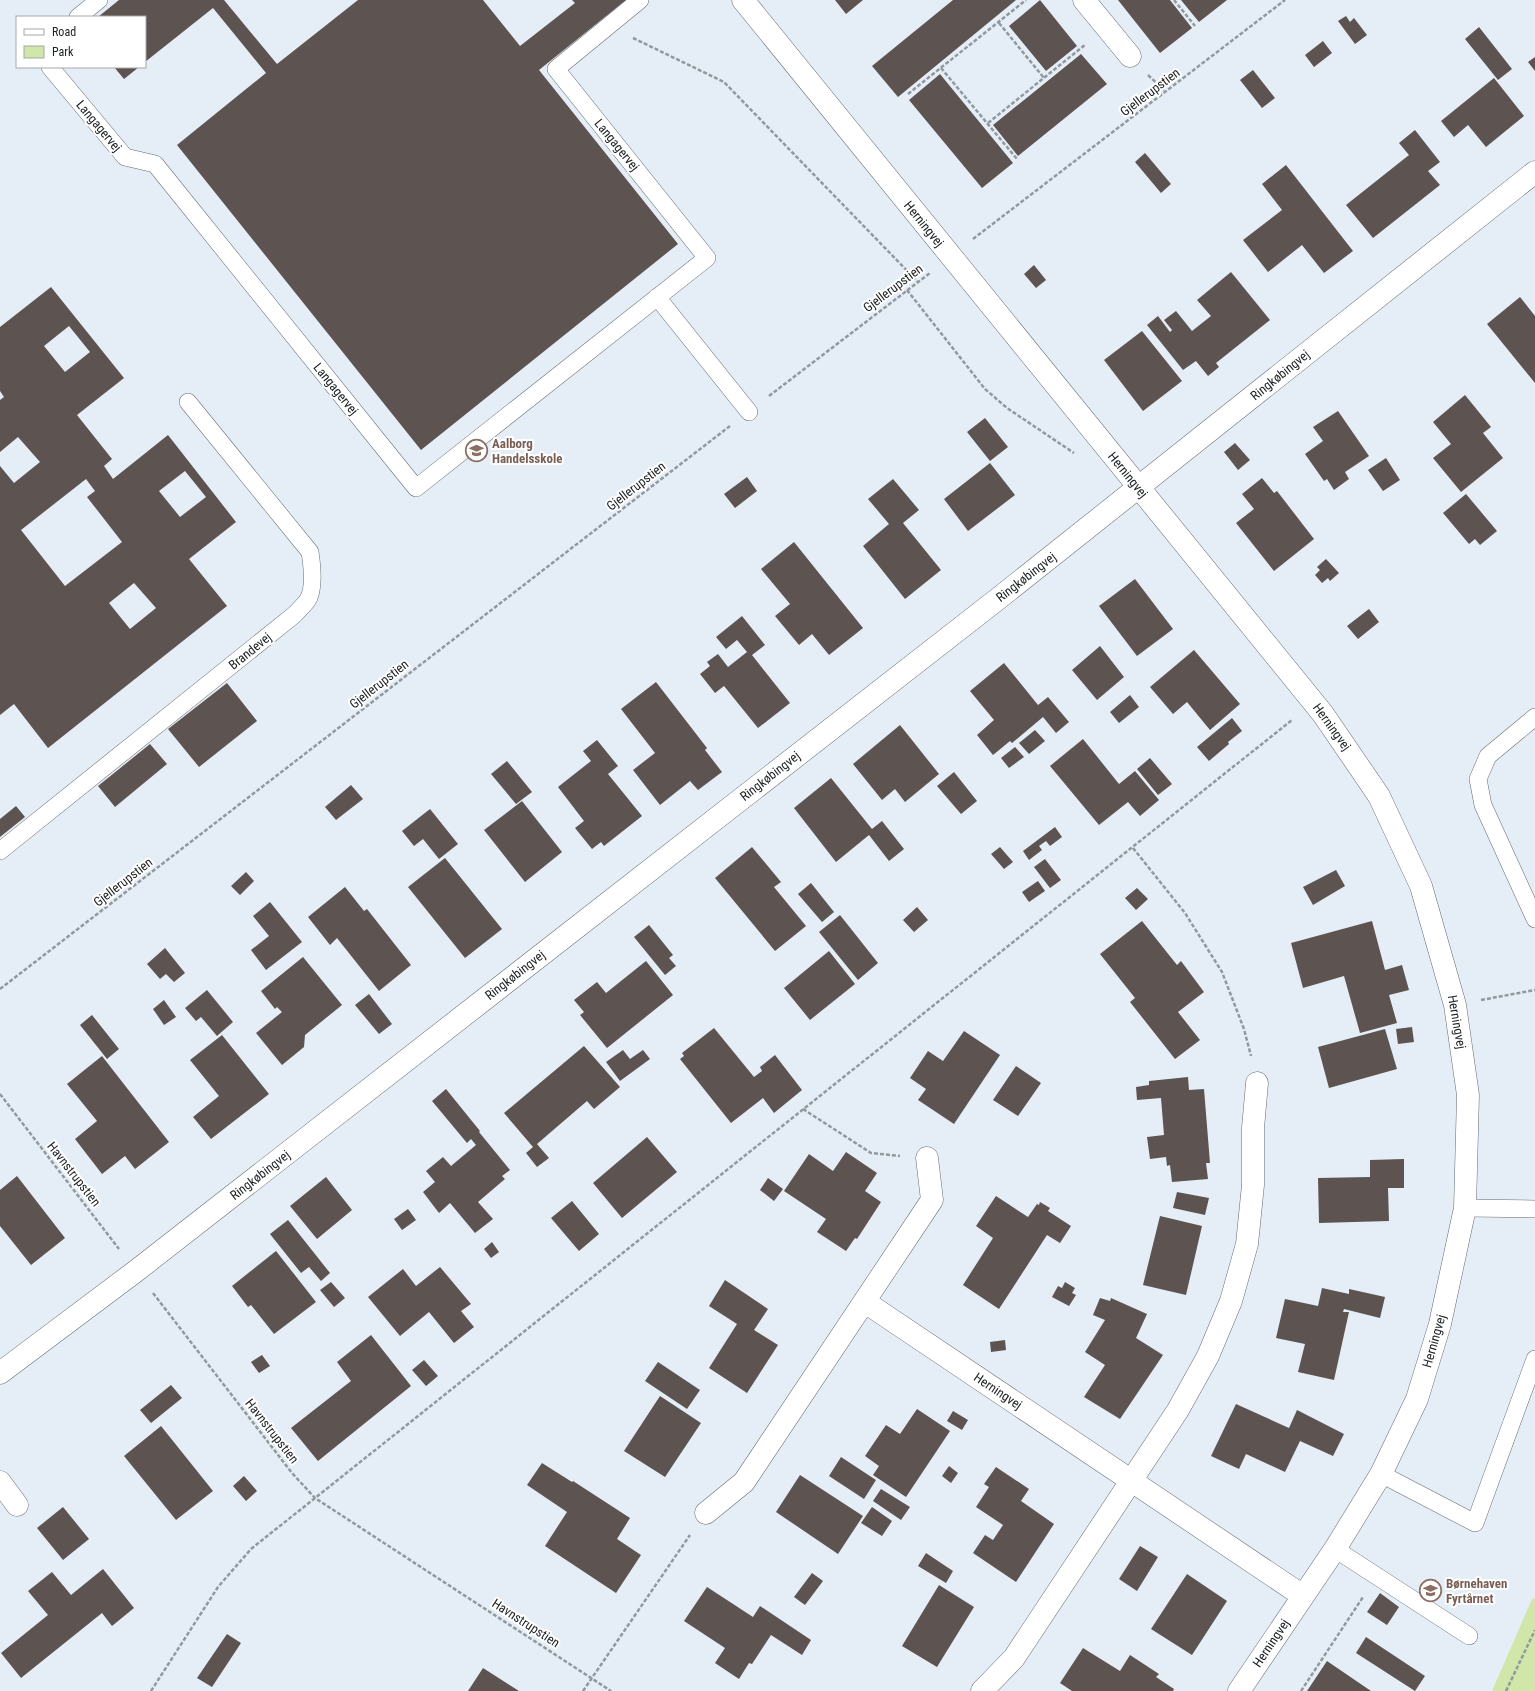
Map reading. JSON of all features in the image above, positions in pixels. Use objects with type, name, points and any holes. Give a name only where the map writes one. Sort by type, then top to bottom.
[{"type":"street","name":"Herningvej","points":[[743,0],[950,257],[1324,714],[1379,796],[1421,886],[1455,1005],[1468,1094],[1465,1208],[1440,1324],[1416,1399],[1381,1474],[1335,1549],[1239,1691]]},
{"type":"street","points":[[1084,0],[1130,56]]},
{"type":"street","name":"Ringkøbingvej","points":[[0,1373],[136,1271],[1139,488],[1535,172]]},
{"type":"street","points":[[982,1691],[1014,1658],[1178,1410],[1208,1356],[1231,1301],[1247,1244],[1253,1185],[1253,1128],[1257,1083]]},
{"type":"street","points":[[706,1513],[744,1482],[932,1200],[927,1158]]},
{"type":"street","name":"Herningvej","points":[[865,1302],[1303,1596]]},
{"type":"street","points":[[0,1482],[17,1505]]},
{"type":"lane","points":[[79,16],[99,0]]},
{"type":"lane","name":"Langagervej","points":[[51,68],[125,157],[155,164],[416,488],[707,258],[556,69],[640,0]]},
{"type":"lane","points":[[658,297],[749,412]]},
{"type":"lane","name":"Brandevej","points":[[0,851],[294,615],[308,600],[313,578],[310,552],[188,402]]},
{"type":"lane","points":[[1535,717],[1488,756],[1478,779],[1482,805],[1535,919]]},
{"type":"lane","points":[[1465,1208],[1535,1209]]},
{"type":"lane","points":[[1381,1474],[1475,1523],[1535,1359]]},
{"type":"lane","points":[[1335,1549],[1469,1636]]},
{"type":"path","points":[[908,94],[1026,0]]},
{"type":"path","points":[[1174,0],[1195,26]]},
{"type":"path","name":"Gjellerupstien","points":[[0,989],[1285,0]]},
{"type":"path","points":[[998,22],[1044,78]]},
{"type":"path","points":[[608,26],[724,82],[918,282]]},
{"type":"path","points":[[988,123],[1106,27]]},
{"type":"path","points":[[941,68],[1017,159]]},
{"type":"path","points":[[908,290],[985,389],[1007,408],[1075,454]]},
{"type":"path","points":[[152,1691],[218,1587],[251,1549],[1293,721],[1288,715]]},
{"type":"path","points":[[1133,848],[1185,913],[1222,972],[1244,1029],[1257,1083]]},
{"type":"path","points":[[1488,998],[1535,990]]},
{"type":"path","name":"Havnstrupstien","points":[[0,1094],[292,1473],[315,1498],[611,1691]]},
{"type":"path","points":[[803,1109],[870,1153],[927,1158]]},
{"type":"path","points":[[583,1691],[706,1513]]},
{"type":"path","points":[[1301,1691],[1377,1576]]},
{"type":"path","points":[[1506,1691],[1535,1630]]},
{"type":"green space","points":[[1535,1598],[1535,1691],[1492,1691],[1532,1599]]},
{"type":"building","points":[[119,0],[224,0],[277,64],[358,0],[483,0],[520,46],[575,3],[572,0],[626,0],[539,70],[678,244],[421,450],[177,145],[266,73],[213,8],[146,61],[146,16],[99,16]]},
{"type":"building","points":[[835,0],[863,0],[846,14]]},
{"type":"building","points":[[953,0],[1016,0],[898,97],[872,66]]},
{"type":"building","points":[[1040,0],[1077,46],[1046,71],[1009,26]]},
{"type":"building","points":[[1118,0],[1170,0],[1192,28],[1160,53]]},
{"type":"building","points":[[1181,0],[1227,0],[1199,22]]},
{"type":"building","points":[[1346,16],[1350,22],[1354,18],[1367,35],[1355,44],[1338,21]]},
{"type":"building","points":[[1479,27],[1512,69],[1498,80],[1465,39]]},
{"type":"building","points":[[1323,41],[1332,53],[1314,67],[1305,55]]},
{"type":"building","points":[[1081,54],[1107,84],[1018,156],[993,125]]},
{"type":"building","points":[[1535,57],[1535,71],[1528,62]]},
{"type":"building","points":[[115,68],[138,68],[124,79]]},
{"type":"building","points":[[1253,70],[1275,98],[1262,108],[1240,80]]},
{"type":"building","points":[[940,74],[1013,163],[982,188],[909,100]]},
{"type":"building","points":[[1494,78],[1524,116],[1486,147],[1468,125],[1454,137],[1441,121]]},
{"type":"building","points":[[1415,130],[1440,162],[1428,171],[1440,185],[1373,238],[1346,205],[1409,155],[1399,143]]},
{"type":"building","points":[[1145,153],[1171,184],[1161,193],[1135,162]]},
{"type":"building","points":[[1286,165],[1353,251],[1324,273],[1302,245],[1268,272],[1243,240],[1282,210],[1262,184]]},
{"type":"building","points":[[1034,265],[1046,280],[1036,288],[1024,274]]},
{"type":"building","points":[[1231,272],[1270,320],[1216,363],[1219,367],[1208,376],[1196,361],[1183,370],[1147,325],[1158,316],[1170,332],[1172,330],[1164,320],[1176,311],[1192,331],[1211,316],[1197,300]]},
{"type":"building","points":[[51,287],[124,378],[77,415],[112,459],[104,466],[113,479],[168,435],[236,522],[189,559],[227,606],[48,748],[14,704],[0,715],[0,466],[14,483],[40,462],[18,437],[0,452],[0,400],[4,397],[0,391],[0,327]],"holes":[[[69,326],[90,352],[65,372],[44,346]],[[185,471],[206,497],[180,517],[159,491]],[[86,479],[95,491],[87,497],[122,542],[65,586],[21,530]],[[134,583],[156,608],[130,629],[109,603]]]},
{"type":"building","points":[[1520,297],[1535,316],[1535,383],[1487,324]]},
{"type":"building","points":[[1142,331],[1182,381],[1143,411],[1104,360]]},
{"type":"building","points":[[1465,395],[1491,427],[1483,433],[1503,458],[1461,492],[1433,458],[1451,444],[1433,422]]},
{"type":"building","points":[[1338,411],[1369,456],[1345,472],[1349,479],[1334,490],[1327,479],[1324,481],[1305,454],[1323,441],[1313,427]]},
{"type":"building","points":[[985,418],[1008,447],[990,461],[967,432]]},
{"type":"building","points":[[1235,443],[1250,460],[1238,470],[1224,452]]},
{"type":"building","points":[[1386,458],[1400,480],[1383,491],[1368,470]]},
{"type":"building","points":[[990,463],[1015,495],[968,531],[944,499]]},
{"type":"building","points":[[747,477],[757,491],[735,508],[724,494]]},
{"type":"building","points":[[1262,478],[1274,493],[1277,491],[1314,539],[1274,571],[1236,523],[1254,509],[1242,494]]},
{"type":"building","points":[[893,479],[919,510],[903,523],[941,570],[905,599],[863,546],[889,524],[868,499]]},
{"type":"building","points":[[1466,494],[1497,531],[1480,545],[1475,539],[1469,544],[1443,513]]},
{"type":"building","points":[[794,542],[863,628],[829,655],[812,634],[799,645],[775,616],[790,604],[761,569]]},
{"type":"building","points":[[1326,559],[1339,573],[1330,581],[1328,578],[1322,583],[1315,575],[1320,570],[1317,567]]},
{"type":"building","points":[[1135,579],[1173,629],[1137,656],[1099,606]]},
{"type":"building","points":[[1369,609],[1379,622],[1358,639],[1347,626]]},
{"type":"building","points":[[742,616],[765,645],[752,655],[790,703],[758,728],[724,686],[715,693],[700,674],[710,666],[707,662],[718,654],[728,667],[747,652],[737,640],[726,649],[716,637]]},
{"type":"building","points":[[1100,646],[1124,677],[1097,700],[1072,670]]},
{"type":"building","points":[[1194,650],[1240,704],[1210,730],[1187,702],[1173,714],[1150,687]]},
{"type":"building","points":[[1004,663],[1038,705],[1048,697],[1069,722],[1056,733],[1043,717],[1012,743],[1010,741],[993,755],[977,735],[994,720],[970,691]]},
{"type":"building","points":[[656,682],[707,748],[705,750],[722,772],[698,790],[690,781],[660,805],[633,770],[655,753],[621,709]]},
{"type":"building","points":[[227,683],[257,721],[199,767],[168,729]]},
{"type":"building","points":[[1130,695],[1139,707],[1119,723],[1110,712]]},
{"type":"building","points":[[1232,718],[1242,731],[1228,742],[1229,744],[1209,761],[1197,747]]},
{"type":"building","points":[[900,725],[939,774],[905,802],[895,789],[882,800],[853,764]]},
{"type":"building","points":[[1035,730],[1045,741],[1029,754],[1019,743]]},
{"type":"building","points":[[1083,739],[1119,784],[1135,771],[1159,800],[1140,816],[1128,802],[1099,825],[1050,766]]},
{"type":"building","points":[[597,740],[618,766],[608,774],[642,816],[604,846],[601,842],[592,849],[575,828],[584,821],[558,787],[591,761],[583,751]]},
{"type":"building","points":[[150,744],[167,764],[115,807],[98,786]]},
{"type":"building","points":[[1015,747],[1024,757],[1009,768],[1001,758]]},
{"type":"building","points":[[1150,758],[1172,784],[1158,795],[1137,769]]},
{"type":"building","points":[[507,761],[532,792],[516,804],[491,774]]},
{"type":"building","points":[[954,772],[977,801],[961,814],[937,786]]},
{"type":"building","points":[[831,778],[872,829],[882,821],[904,849],[889,861],[869,835],[836,862],[794,808]]},
{"type":"building","points":[[351,785],[363,799],[336,820],[325,807]]},
{"type":"building","points":[[522,801],[562,852],[525,882],[484,830]]},
{"type":"building","points":[[16,806],[25,817],[0,837],[0,819]]},
{"type":"building","points":[[430,809],[458,844],[439,859],[423,839],[414,846],[402,831]]},
{"type":"building","points":[[1055,827],[1062,837],[1050,846],[1046,841],[1039,846],[1042,850],[1029,860],[1023,851]]},
{"type":"building","points":[[752,847],[781,882],[774,887],[806,926],[775,951],[715,878]]},
{"type":"building","points":[[1000,847],[1013,862],[1004,869],[991,854]]},
{"type":"building","points":[[445,858],[502,929],[465,958],[408,887]]},
{"type":"building","points":[[1045,859],[1061,880],[1050,888],[1034,867]]},
{"type":"building","points":[[1336,870],[1345,886],[1313,905],[1303,887]]},
{"type":"building","points":[[246,872],[254,881],[240,895],[231,886]]},
{"type":"building","points":[[1038,881],[1045,891],[1029,902],[1022,892]]},
{"type":"building","points":[[811,883],[834,912],[822,922],[798,894]]},
{"type":"building","points":[[345,887],[364,911],[367,909],[411,965],[379,991],[337,938],[330,945],[308,917]]},
{"type":"building","points":[[1137,888],[1148,899],[1136,910],[1125,898]]},
{"type":"building","points":[[270,902],[302,942],[266,970],[251,950],[269,936],[253,916]]},
{"type":"building","points":[[917,907],[928,920],[914,932],[903,920]]},
{"type":"building","points":[[840,915],[878,963],[858,980],[819,932]]},
{"type":"building","points":[[1142,921],[1177,965],[1181,961],[1204,992],[1178,1012],[1200,1040],[1175,1059],[1130,1002],[1135,998],[1100,954]]},
{"type":"building","points":[[1372,921],[1385,970],[1402,965],[1409,990],[1389,995],[1397,1023],[1360,1033],[1344,976],[1303,988],[1291,943]]},
{"type":"building","points":[[649,925],[673,955],[669,958],[676,966],[665,975],[634,937]]},
{"type":"building","points":[[165,948],[185,973],[174,982],[166,974],[160,979],[147,964]]},
{"type":"building","points":[[829,951],[855,984],[810,1020],[784,988]]},
{"type":"building","points":[[303,957],[342,1005],[305,1035],[304,1047],[282,1065],[256,1033],[282,1012],[277,1007],[275,1009],[261,991]]},
{"type":"building","points":[[646,961],[673,995],[607,1048],[580,1015],[584,1012],[574,1000],[597,982],[606,993]]},
{"type":"building","points":[[207,990],[233,1022],[217,1036],[201,1017],[196,1021],[185,1008]]},
{"type":"building","points":[[369,994],[392,1024],[379,1034],[355,1005]]},
{"type":"building","points":[[164,1000],[176,1017],[164,1025],[153,1009]]},
{"type":"building","points":[[92,1015],[119,1049],[107,1059],[80,1025]]},
{"type":"building","points":[[1412,1027],[1414,1042],[1398,1044],[1396,1029]]},
{"type":"building","points":[[714,1028],[754,1077],[762,1071],[760,1067],[775,1055],[802,1090],[774,1113],[763,1098],[731,1123],[680,1059],[684,1056],[682,1053]]},
{"type":"building","points":[[1385,1029],[1397,1069],[1329,1088],[1318,1047]]},
{"type":"building","points":[[964,1031],[1000,1055],[954,1124],[918,1100],[926,1089],[910,1078],[928,1051],[943,1061]]},
{"type":"building","points":[[222,1035],[269,1094],[211,1139],[193,1117],[219,1096],[190,1060]]},
{"type":"building","points":[[584,1046],[620,1087],[594,1109],[587,1101],[537,1144],[549,1158],[537,1167],[526,1153],[533,1147],[504,1113]]},
{"type":"building","points":[[623,1050],[630,1059],[643,1050],[650,1059],[620,1081],[606,1062]]},
{"type":"building","points":[[102,1056],[169,1142],[135,1169],[125,1156],[102,1174],[75,1139],[97,1121],[67,1084]]},
{"type":"building","points":[[1016,1066],[1041,1083],[1018,1116],[993,1100]]},
{"type":"building","points":[[1188,1077],[1189,1090],[1204,1089],[1210,1163],[1206,1163],[1208,1179],[1172,1182],[1170,1165],[1167,1166],[1166,1157],[1150,1159],[1147,1137],[1164,1135],[1161,1098],[1137,1100],[1136,1087],[1149,1085],[1149,1081]]},
{"type":"building","points":[[446,1089],[510,1170],[502,1176],[505,1179],[478,1202],[493,1219],[475,1233],[450,1203],[439,1213],[423,1192],[435,1182],[426,1171],[443,1157],[451,1166],[476,1145],[471,1139],[467,1143],[432,1101]]},
{"type":"building","points":[[647,1137],[677,1172],[622,1218],[593,1183]]},
{"type":"building","points":[[846,1152],[877,1173],[865,1191],[881,1202],[857,1239],[855,1238],[846,1251],[817,1232],[826,1219],[784,1191],[809,1154],[833,1171]]},
{"type":"building","points":[[1404,1159],[1404,1188],[1388,1188],[1389,1221],[1319,1223],[1318,1178],[1370,1177],[1370,1160]]},
{"type":"building","points":[[17,1176],[65,1238],[31,1265],[0,1226],[0,1190]]},
{"type":"building","points":[[326,1177],[352,1210],[317,1239],[290,1206]]},
{"type":"building","points":[[768,1178],[783,1189],[774,1201],[760,1190]]},
{"type":"building","points":[[1177,1192],[1209,1198],[1205,1215],[1173,1208]]},
{"type":"building","points":[[996,1196],[1028,1217],[1040,1202],[1050,1208],[1048,1211],[1071,1226],[1060,1243],[1047,1235],[999,1309],[963,1285],[993,1238],[976,1226]]},
{"type":"building","points":[[572,1201],[599,1234],[579,1251],[551,1218]]},
{"type":"building","points":[[408,1209],[416,1220],[402,1230],[394,1219]]},
{"type":"building","points":[[1160,1216],[1202,1226],[1186,1295],[1143,1285]]},
{"type":"building","points":[[288,1220],[330,1273],[321,1281],[309,1267],[301,1273],[270,1234]]},
{"type":"building","points":[[492,1242],[499,1252],[491,1258],[484,1249]]},
{"type":"building","points":[[276,1251],[316,1302],[274,1334],[251,1305],[248,1307],[232,1286]]},
{"type":"building","points":[[440,1267],[471,1304],[461,1311],[474,1327],[454,1343],[429,1312],[400,1336],[368,1297],[403,1269],[416,1286]]},
{"type":"building","points":[[725,1280],[768,1309],[754,1330],[778,1345],[747,1393],[709,1368],[737,1324],[709,1306]]},
{"type":"building","points":[[331,1282],[345,1298],[334,1307],[320,1290]]},
{"type":"building","points":[[1065,1282],[1075,1288],[1072,1293],[1076,1295],[1069,1306],[1052,1297],[1058,1286],[1062,1288]]},
{"type":"building","points":[[1322,1288],[1349,1294],[1349,1289],[1385,1297],[1380,1318],[1344,1309],[1343,1312],[1349,1312],[1334,1380],[1298,1372],[1305,1344],[1276,1338],[1285,1299],[1318,1306]]},
{"type":"building","points":[[1100,1298],[1110,1301],[1111,1298],[1147,1314],[1136,1338],[1163,1355],[1120,1419],[1084,1397],[1105,1365],[1085,1352],[1105,1320],[1093,1315]]},
{"type":"building","points":[[371,1335],[411,1386],[318,1461],[291,1428],[351,1381],[337,1362]]},
{"type":"building","points":[[1005,1340],[1006,1350],[991,1352],[990,1342]]},
{"type":"building","points":[[262,1355],[270,1366],[259,1373],[251,1362]]},
{"type":"building","points":[[424,1360],[438,1376],[426,1386],[412,1370]]},
{"type":"building","points":[[658,1362],[700,1390],[687,1409],[645,1381]]},
{"type":"building","points":[[171,1385],[182,1398],[151,1423],[140,1410]]},
{"type":"building","points":[[660,1396],[701,1423],[665,1477],[624,1451]]},
{"type":"building","points":[[1236,1404],[1289,1428],[1297,1410],[1344,1434],[1333,1456],[1300,1441],[1285,1472],[1246,1454],[1239,1469],[1211,1456]]},
{"type":"building","points":[[917,1409],[950,1431],[906,1497],[873,1475],[879,1466],[865,1456],[886,1425],[900,1434]]},
{"type":"building","points":[[953,1411],[968,1420],[962,1430],[947,1421]]},
{"type":"building","points":[[161,1426],[213,1491],[176,1520],[124,1456]]},
{"type":"building","points":[[841,1457],[876,1480],[864,1499],[829,1476]]},
{"type":"building","points":[[542,1463],[630,1518],[617,1539],[641,1555],[616,1593],[545,1546],[567,1512],[527,1485]]},
{"type":"building","points":[[949,1466],[958,1473],[951,1483],[942,1476]]},
{"type":"building","points":[[996,1467],[1029,1489],[1021,1501],[1054,1524],[1016,1582],[973,1553],[985,1535],[993,1540],[1003,1525],[976,1507],[989,1487],[984,1484]]},
{"type":"building","points":[[800,1475],[863,1516],[838,1554],[776,1512]]},
{"type":"building","points":[[244,1476],[257,1491],[246,1501],[233,1486]]},
{"type":"building","points":[[881,1489],[910,1507],[901,1520],[873,1501]]},
{"type":"building","points":[[63,1507],[89,1539],[63,1560],[37,1528]]},
{"type":"building","points":[[872,1507],[892,1521],[882,1536],[861,1523]]},
{"type":"building","points":[[1140,1546],[1158,1557],[1137,1591],[1119,1579]]},
{"type":"building","points":[[926,1553],[953,1571],[946,1583],[918,1566]]},
{"type":"building","points":[[103,1569],[134,1608],[112,1626],[102,1613],[21,1678],[1,1653],[48,1615],[28,1591],[52,1572],[71,1595]]},
{"type":"building","points":[[812,1573],[823,1581],[805,1605],[794,1597]]},
{"type":"building","points":[[1187,1574],[1227,1601],[1192,1655],[1151,1629]]},
{"type":"building","points":[[939,1585],[974,1607],[937,1667],[902,1646]]},
{"type":"building","points":[[707,1587],[753,1617],[760,1606],[811,1640],[802,1655],[771,1635],[752,1664],[749,1663],[739,1679],[715,1663],[725,1648],[684,1621]]},
{"type":"building","points":[[1380,1593],[1399,1607],[1387,1625],[1367,1612]]},
{"type":"building","points":[[227,1634],[241,1643],[212,1687],[197,1678]]},
{"type":"building","points":[[1366,1637],[1425,1676],[1415,1691],[1356,1653]]},
{"type":"building","points":[[1083,1648],[1120,1671],[1130,1655],[1159,1674],[1156,1677],[1174,1689],[1173,1691],[1072,1691],[1060,1683]]},
{"type":"building","points":[[1327,1661],[1371,1691],[1307,1691]]},
{"type":"building","points":[[483,1668],[519,1691],[468,1691]]},
{"type":"place","name":"Aalborg Handelsskole","points":[[477,450]]},
{"type":"place","name":"Børnehaven Fyrtårnet","points":[[1430,1590]]}]
